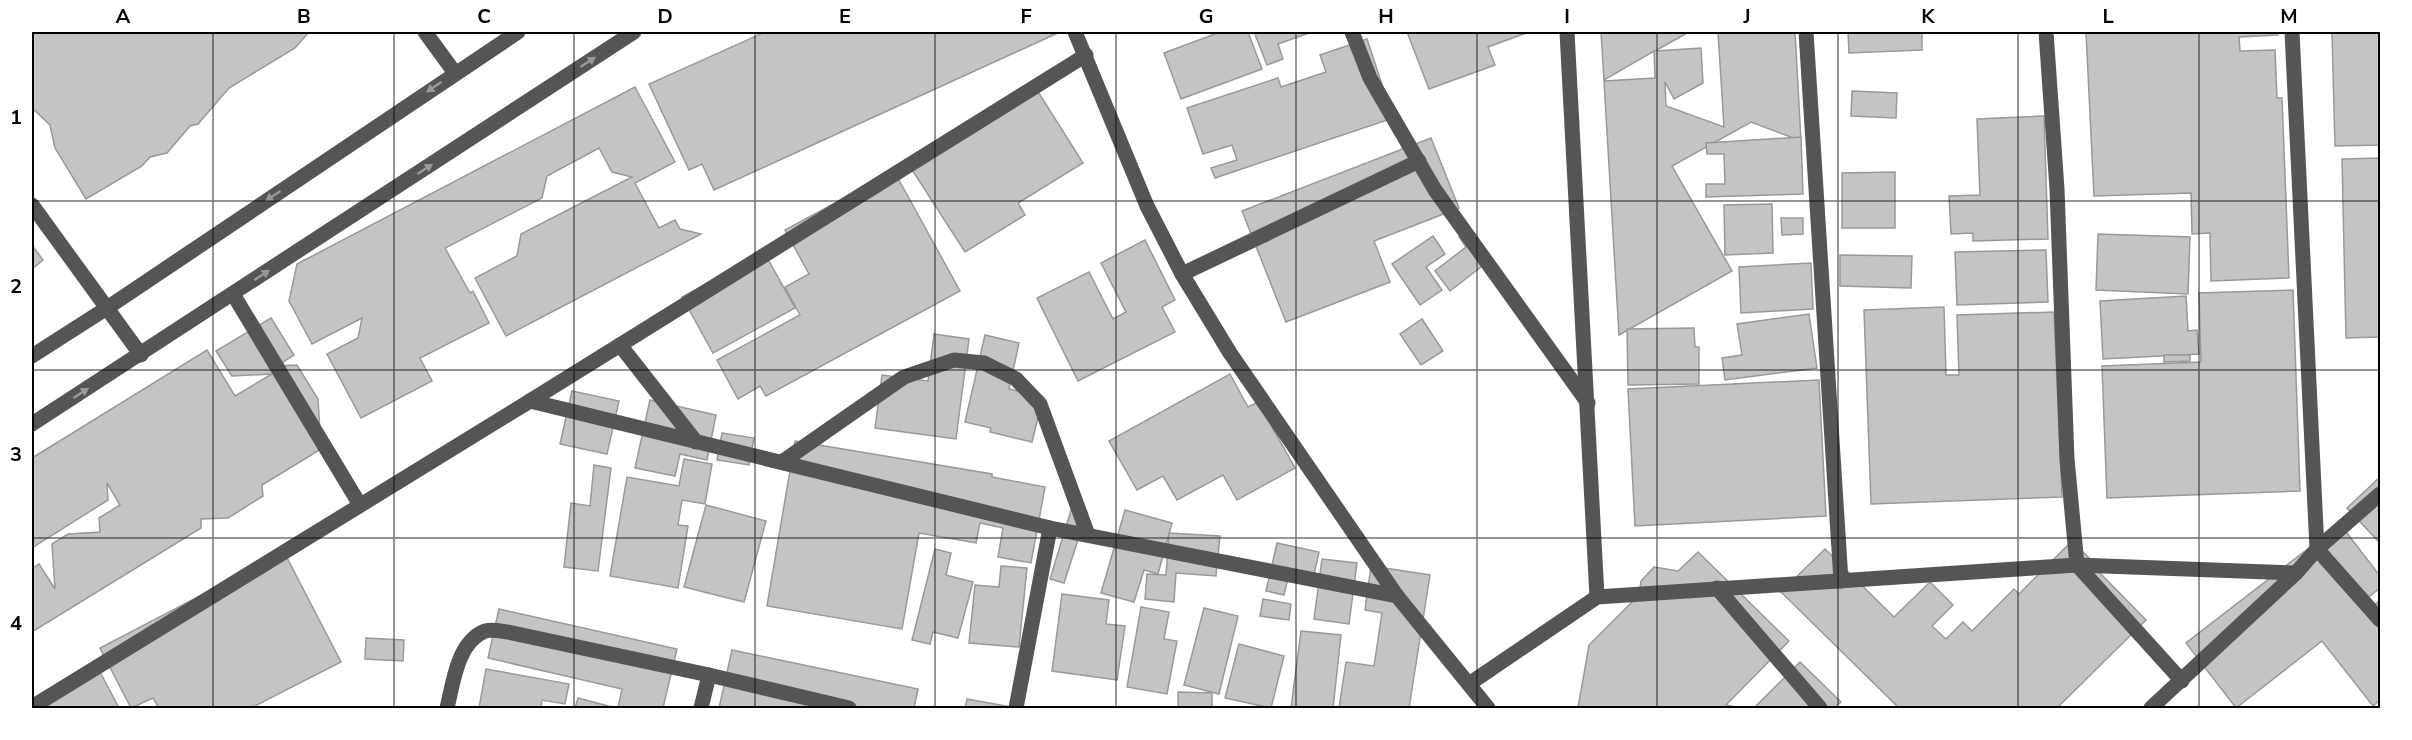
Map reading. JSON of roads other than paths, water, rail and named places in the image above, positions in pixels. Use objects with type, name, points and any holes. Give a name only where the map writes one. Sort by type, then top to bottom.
[{"type":"street","points":[[425,32],[455,73]]},
{"type":"street","points":[[32,356],[518,32]]},
{"type":"street","points":[[32,424],[634,32]]},
{"type":"street","points":[[1075,32],[1148,206],[1182,274],[1230,352],[1397,596],[1488,708]]},
{"type":"street","points":[[1352,32],[1370,78],[1435,190],[1588,404]]},
{"type":"street","points":[[1567,32],[1597,597]]},
{"type":"street","points":[[1806,32],[1841,581]]},
{"type":"street","points":[[2046,32],[2057,189],[2067,459],[2077,565],[2182,681]]},
{"type":"street","points":[[2292,32],[2317,549],[2380,620]]},
{"type":"street","points":[[32,707],[1086,55]]},
{"type":"street","points":[[1182,274],[1419,161]]},
{"type":"street","points":[[32,205],[141,355]]},
{"type":"street","points":[[233,294],[360,505]]},
{"type":"street","points":[[620,345],[696,442]]},
{"type":"street","points":[[782,462],[904,377],[954,360],[984,363],[1016,379],[1040,404],[1088,535]]},
{"type":"street","points":[[530,401],[1050,528],[1397,596]]},
{"type":"street","points":[[2151,708],[2296,573],[2317,549],[2380,494]]},
{"type":"street","points":[[1016,708],[1050,528]]},
{"type":"street","points":[[1469,684],[1597,597],[2077,565],[2296,573]]},
{"type":"street","points":[[1717,588],[1820,708]]},
{"type":"street","points":[[447,708],[460,658],[471,640],[486,631],[508,632],[849,708]]},
{"type":"street","points":[[701,708],[709,675]]}]
